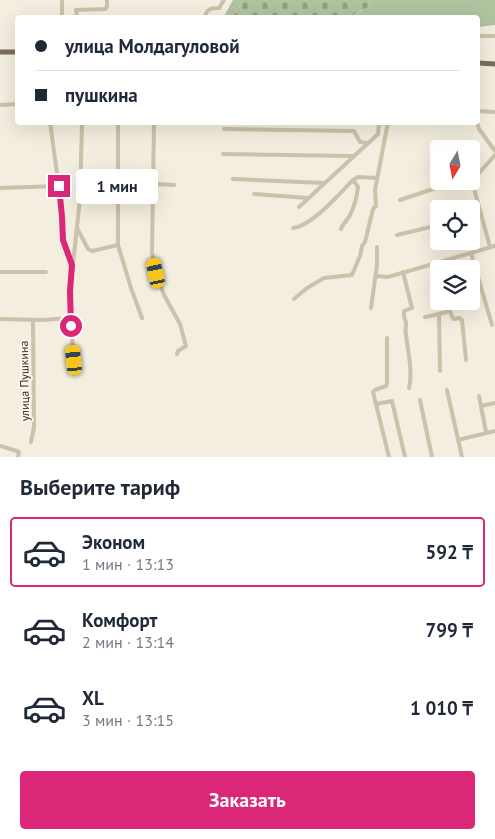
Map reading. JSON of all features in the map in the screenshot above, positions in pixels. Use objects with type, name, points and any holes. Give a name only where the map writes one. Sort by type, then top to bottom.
[{"type":"main road","points":[[0,52],[15,52]]},
{"type":"main road","points":[[480,63],[495,64]]},
{"type":"street","points":[[62,0],[62,15]]},
{"type":"street","points":[[77,15],[76,10],[105,9],[107,7],[107,0]]},
{"type":"street","points":[[206,15],[208,10],[219,8],[224,0]]},
{"type":"street","points":[[480,36],[495,36]]},
{"type":"street","points":[[0,105],[15,104]]},
{"type":"street","points":[[480,111],[495,112]]},
{"type":"street","points":[[50,125],[59,186],[63,240],[72,265]]},
{"type":"street","points":[[74,360],[70,291],[80,198],[82,125]]},
{"type":"street","points":[[118,125],[118,245],[142,318]]},
{"type":"street","points":[[154,125],[152,252],[156,273],[164,295],[180,324],[183,334],[186,346],[178,351],[178,354]]},
{"type":"street","points":[[299,207],[378,134],[379,125]]},
{"type":"street","points":[[294,299],[307,288],[324,278],[352,275],[360,256],[373,209],[376,206],[375,190],[387,125]]},
{"type":"street","points":[[477,125],[478,129],[495,151]]},
{"type":"street","points":[[224,129],[354,131],[360,142],[368,143]]},
{"type":"street","points":[[223,154],[352,156]]},
{"type":"street","points":[[480,171],[495,155]]},
{"type":"street","points":[[293,228],[303,226],[312,219],[358,177],[378,178]]},
{"type":"street","points":[[233,179],[324,183]]},
{"type":"street","points":[[341,229],[342,224],[350,214],[357,193],[358,187],[353,180]]},
{"type":"street","points":[[154,184],[174,184]]},
{"type":"street","points":[[0,188],[59,186]]},
{"type":"street","points":[[400,200],[430,190]]},
{"type":"street","points":[[474,190],[490,247]]},
{"type":"street","points":[[80,198],[154,193]]},
{"type":"street","points":[[254,194],[308,198]]},
{"type":"street","points":[[76,227],[88,249],[92,251],[118,245]]},
{"type":"street","points":[[397,236],[430,227]]},
{"type":"street","points":[[443,260],[495,246]]},
{"type":"street","points":[[371,308],[376,276],[377,247]]},
{"type":"street","points":[[470,252],[492,325]]},
{"type":"street","points":[[376,276],[388,278],[430,264]]},
{"type":"street","points":[[0,272],[46,272]]},
{"type":"street","points":[[403,272],[412,308],[404,311],[403,315],[406,323],[405,331],[410,358],[411,380],[409,388]]},
{"type":"street","points":[[425,317],[450,311],[454,319],[459,318],[462,320],[466,360]]},
{"type":"street","points":[[440,314],[440,371]]},
{"type":"street","points":[[0,319],[71,318]]},
{"type":"street","name":"улица Пушкина","points":[[31,442],[34,427],[33,320]]},
{"type":"street","points":[[387,338],[387,383],[386,386],[373,392],[389,456]]},
{"type":"street","points":[[447,390],[462,456]]},
{"type":"street","points":[[479,396],[486,432]]},
{"type":"street","points":[[420,400],[432,456]]},
{"type":"street","points":[[376,404],[392,401],[405,456]]},
{"type":"street","points":[[481,406],[495,403]]},
{"type":"street","points":[[458,440],[495,431]]},
{"type":"street","points":[[0,446],[19,452],[18,456]]},
{"type":"green space","points":[[233,0],[243,0],[234,15],[225,15]]},
{"type":"green space","points":[[243,0],[372,0],[367,8],[353,15],[234,15]]},
{"type":"green space","points":[[372,0],[495,0],[495,25],[480,27],[480,15],[354,15],[367,8]]},
{"type":"route","points":[[59,186],[63,240],[72,265],[70,291],[71,326]]}]
